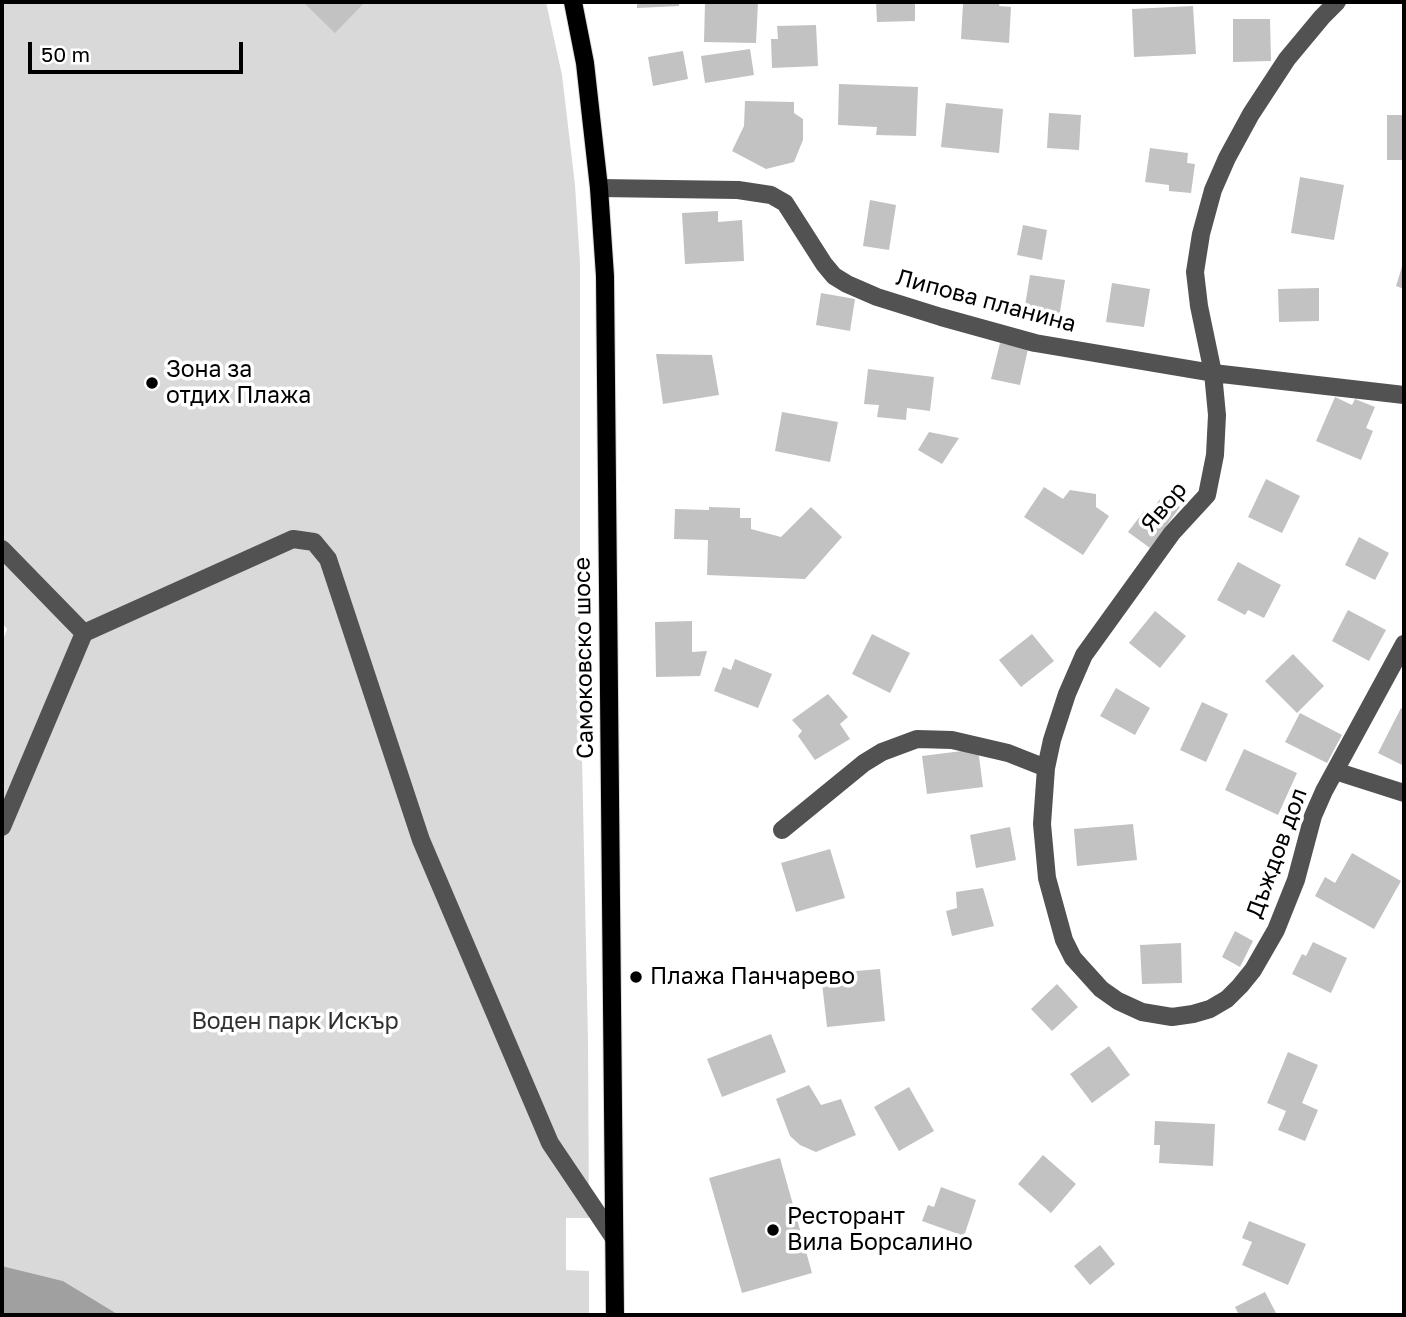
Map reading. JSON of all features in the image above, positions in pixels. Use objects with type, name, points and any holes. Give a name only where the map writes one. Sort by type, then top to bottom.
[{"type":"main road","name":"Самоковско шосе","points":[[573,2],[585,63],[599,188],[605,276],[615,1315]]},
{"type":"street","name":"Явор","points":[[1110,996],[1073,958],[1056,918],[1047,878],[1042,824],[1046,768],[1058,719],[1084,654],[1172,533],[1207,495],[1215,455],[1216,428],[1213,373],[1195,272],[1201,234],[1213,190],[1251,114],[1287,59],[1337,2]]},
{"type":"street","name":"Липова планина","points":[[599,188],[738,190],[771,195],[790,210],[834,276],[877,297],[1035,343],[1213,373],[1404,395]]},
{"type":"street","points":[[2,827],[84,633],[293,539],[314,542],[328,559],[421,840],[550,1143],[614,1238]]},
{"type":"street","points":[[2,550],[84,633]]},
{"type":"street","name":"Дъждов дол","points":[[1110,996],[1142,1012],[1172,1017],[1210,1009],[1227,999],[1253,970],[1276,930],[1296,880],[1313,816],[1404,644]]},
{"type":"street","points":[[782,830],[864,763],[882,752],[917,739],[952,740],[1008,753],[1046,768]]},
{"type":"street","points":[[1335,771],[1404,793]]},
{"type":"green space","name":"Воден парк Искър","points":[[2,2],[546,2],[562,75],[575,185],[580,263],[580,662],[589,1218],[566,1218],[566,1270],[589,1271],[589,1315],[119,1315],[63,1281],[2,1266],[2,643],[7,629],[2,623]]},
{"type":"shaded area","points":[[2,1266],[63,1281],[119,1315],[2,1315]]},
{"type":"building","points":[[303,2],[365,2],[335,33]]},
{"type":"building","points":[[637,2],[679,2],[679,6],[637,8]]},
{"type":"building","points":[[705,2],[758,2],[756,43],[704,42]]},
{"type":"building","points":[[876,2],[915,2],[915,21],[877,22]]},
{"type":"building","points":[[1000,2],[999,6],[1011,7],[1009,43],[961,39],[963,4]]},
{"type":"building","points":[[1193,6],[1196,54],[1134,57],[1132,9]]},
{"type":"building","points":[[1233,19],[1270,19],[1271,61],[1233,62]]},
{"type":"building","points":[[816,25],[818,66],[772,68],[771,39],[778,39],[777,26]]},
{"type":"building","points":[[750,49],[754,75],[705,83],[701,56]]},
{"type":"building","points":[[683,51],[688,79],[653,86],[648,57]]},
{"type":"building","points":[[839,84],[918,87],[916,136],[876,135],[877,127],[838,125]]},
{"type":"building","points":[[745,101],[794,102],[794,113],[803,119],[803,140],[794,162],[766,169],[732,151],[744,126]]},
{"type":"building","points":[[946,103],[1003,109],[999,153],[941,147]]},
{"type":"building","points":[[1049,113],[1081,115],[1079,150],[1047,148]]},
{"type":"building","points":[[1387,115],[1404,115],[1404,160],[1387,160]]},
{"type":"building","points":[[1150,148],[1188,153],[1187,163],[1195,164],[1191,193],[1169,191],[1169,185],[1145,182]]},
{"type":"building","points":[[1300,177],[1344,185],[1334,240],[1291,233]]},
{"type":"building","points":[[870,200],[896,205],[889,250],[863,246]]},
{"type":"building","points":[[718,211],[718,222],[742,220],[744,261],[685,264],[682,213]]},
{"type":"building","points":[[1023,225],[1047,230],[1042,260],[1017,255]]},
{"type":"building","points":[[1404,260],[1404,289],[1396,286]]},
{"type":"building","points":[[1030,275],[1065,280],[1059,318],[1024,312]]},
{"type":"building","points":[[1112,283],[1150,289],[1144,327],[1106,322]]},
{"type":"building","points":[[1319,288],[1319,321],[1279,322],[1278,289]]},
{"type":"building","points":[[821,293],[855,299],[850,331],[816,325]]},
{"type":"building","points":[[1000,343],[1028,349],[1020,385],[991,379]]},
{"type":"building","points":[[656,354],[712,355],[719,395],[663,404]]},
{"type":"building","points":[[868,369],[934,377],[930,411],[907,408],[906,420],[877,417],[879,405],[864,404]]},
{"type":"building","points":[[1335,397],[1352,405],[1355,399],[1375,407],[1366,428],[1373,431],[1361,460],[1316,441]]},
{"type":"building","points":[[782,412],[838,422],[830,462],[775,451]]},
{"type":"building","points":[[929,432],[959,438],[942,464],[918,450]]},
{"type":"building","points":[[1266,479],[1300,496],[1282,533],[1248,517]]},
{"type":"building","points":[[1044,487],[1063,499],[1070,490],[1096,494],[1096,507],[1109,516],[1083,555],[1024,517]]},
{"type":"building","points":[[1163,495],[1180,507],[1150,548],[1128,532],[1144,511],[1148,515]]},
{"type":"building","points":[[709,507],[740,508],[740,518],[751,518],[751,529],[781,537],[811,507],[842,537],[805,579],[707,575],[708,540],[674,539],[675,509],[709,510]]},
{"type":"building","points":[[1359,537],[1389,553],[1375,580],[1345,565]]},
{"type":"building","points":[[1238,562],[1281,585],[1264,618],[1248,610],[1245,615],[1217,600]]},
{"type":"building","points":[[1348,610],[1386,630],[1369,661],[1332,641]]},
{"type":"building","points":[[1155,611],[1186,636],[1160,668],[1129,643]]},
{"type":"building","points":[[692,621],[692,652],[707,651],[700,676],[656,677],[655,622]]},
{"type":"building","points":[[872,634],[910,653],[890,693],[852,674]]},
{"type":"building","points":[[1032,634],[1054,661],[1021,687],[999,660]]},
{"type":"building","points":[[1293,654],[1324,686],[1297,713],[1265,681]]},
{"type":"building","points":[[735,659],[772,674],[758,708],[714,691],[723,667],[731,670]]},
{"type":"building","points":[[1116,688],[1150,708],[1135,735],[1100,716]]},
{"type":"building","points":[[828,694],[848,717],[840,724],[850,739],[815,760],[798,736],[802,731],[792,720]]},
{"type":"building","points":[[1202,702],[1228,714],[1206,762],[1180,750]]},
{"type":"building","points":[[1401,708],[1404,710],[1404,766],[1378,753]]},
{"type":"building","points":[[1300,713],[1342,735],[1327,763],[1285,742]]},
{"type":"building","points":[[978,749],[983,787],[927,794],[922,756]]},
{"type":"building","points":[[1244,749],[1297,773],[1278,815],[1225,790]]},
{"type":"building","points":[[1133,824],[1137,860],[1077,866],[1074,829]]},
{"type":"building","points":[[1010,827],[1016,860],[976,868],[970,835]]},
{"type":"building","points":[[830,849],[845,898],[796,912],[781,863]]},
{"type":"building","points":[[1352,853],[1401,881],[1374,929],[1315,896],[1325,877],[1335,883]]},
{"type":"building","points":[[983,888],[994,926],[952,936],[946,911],[957,908],[956,892]]},
{"type":"building","points":[[1235,931],[1253,941],[1240,967],[1222,957]]},
{"type":"building","points":[[1313,942],[1347,958],[1331,993],[1292,974],[1302,954],[1306,956]]},
{"type":"building","points":[[1181,943],[1182,983],[1142,984],[1140,945]]},
{"type":"building","points":[[880,969],[885,1021],[827,1027],[821,974]]},
{"type":"building","points":[[1057,984],[1078,1007],[1052,1031],[1031,1009]]},
{"type":"building","points":[[771,1034],[786,1072],[722,1097],[707,1059]]},
{"type":"building","points":[[1109,1046],[1130,1075],[1092,1103],[1070,1074]]},
{"type":"building","points":[[1288,1052],[1318,1065],[1302,1103],[1318,1110],[1305,1141],[1278,1130],[1286,1111],[1267,1103]]},
{"type":"building","points":[[809,1085],[821,1105],[841,1099],[856,1135],[816,1152],[800,1145],[790,1136],[776,1099]]},
{"type":"building","points":[[909,1087],[934,1131],[899,1151],[874,1107]]},
{"type":"building","points":[[1155,1121],[1215,1124],[1213,1166],[1159,1163],[1160,1145],[1154,1145]]},
{"type":"building","points":[[1043,1155],[1076,1184],[1051,1213],[1018,1184]]},
{"type":"building","points":[[780,1158],[812,1273],[742,1293],[709,1178]]},
{"type":"building","points":[[941,1187],[976,1200],[964,1236],[922,1221],[928,1205],[934,1207]]},
{"type":"building","points":[[1249,1221],[1306,1244],[1288,1285],[1242,1265],[1252,1242],[1242,1238]]},
{"type":"building","points":[[1100,1245],[1115,1264],[1090,1285],[1074,1266]]},
{"type":"building","points":[[1265,1292],[1277,1315],[1239,1315],[1235,1307]]},
{"type":"place","name":"Зона за отдих Плажа","points":[[152,383]]},
{"type":"place","name":"Плажа Панчарево","points":[[636,977]]},
{"type":"place","name":"Ресторант Вила Борсалино","points":[[773,1230]]}]
